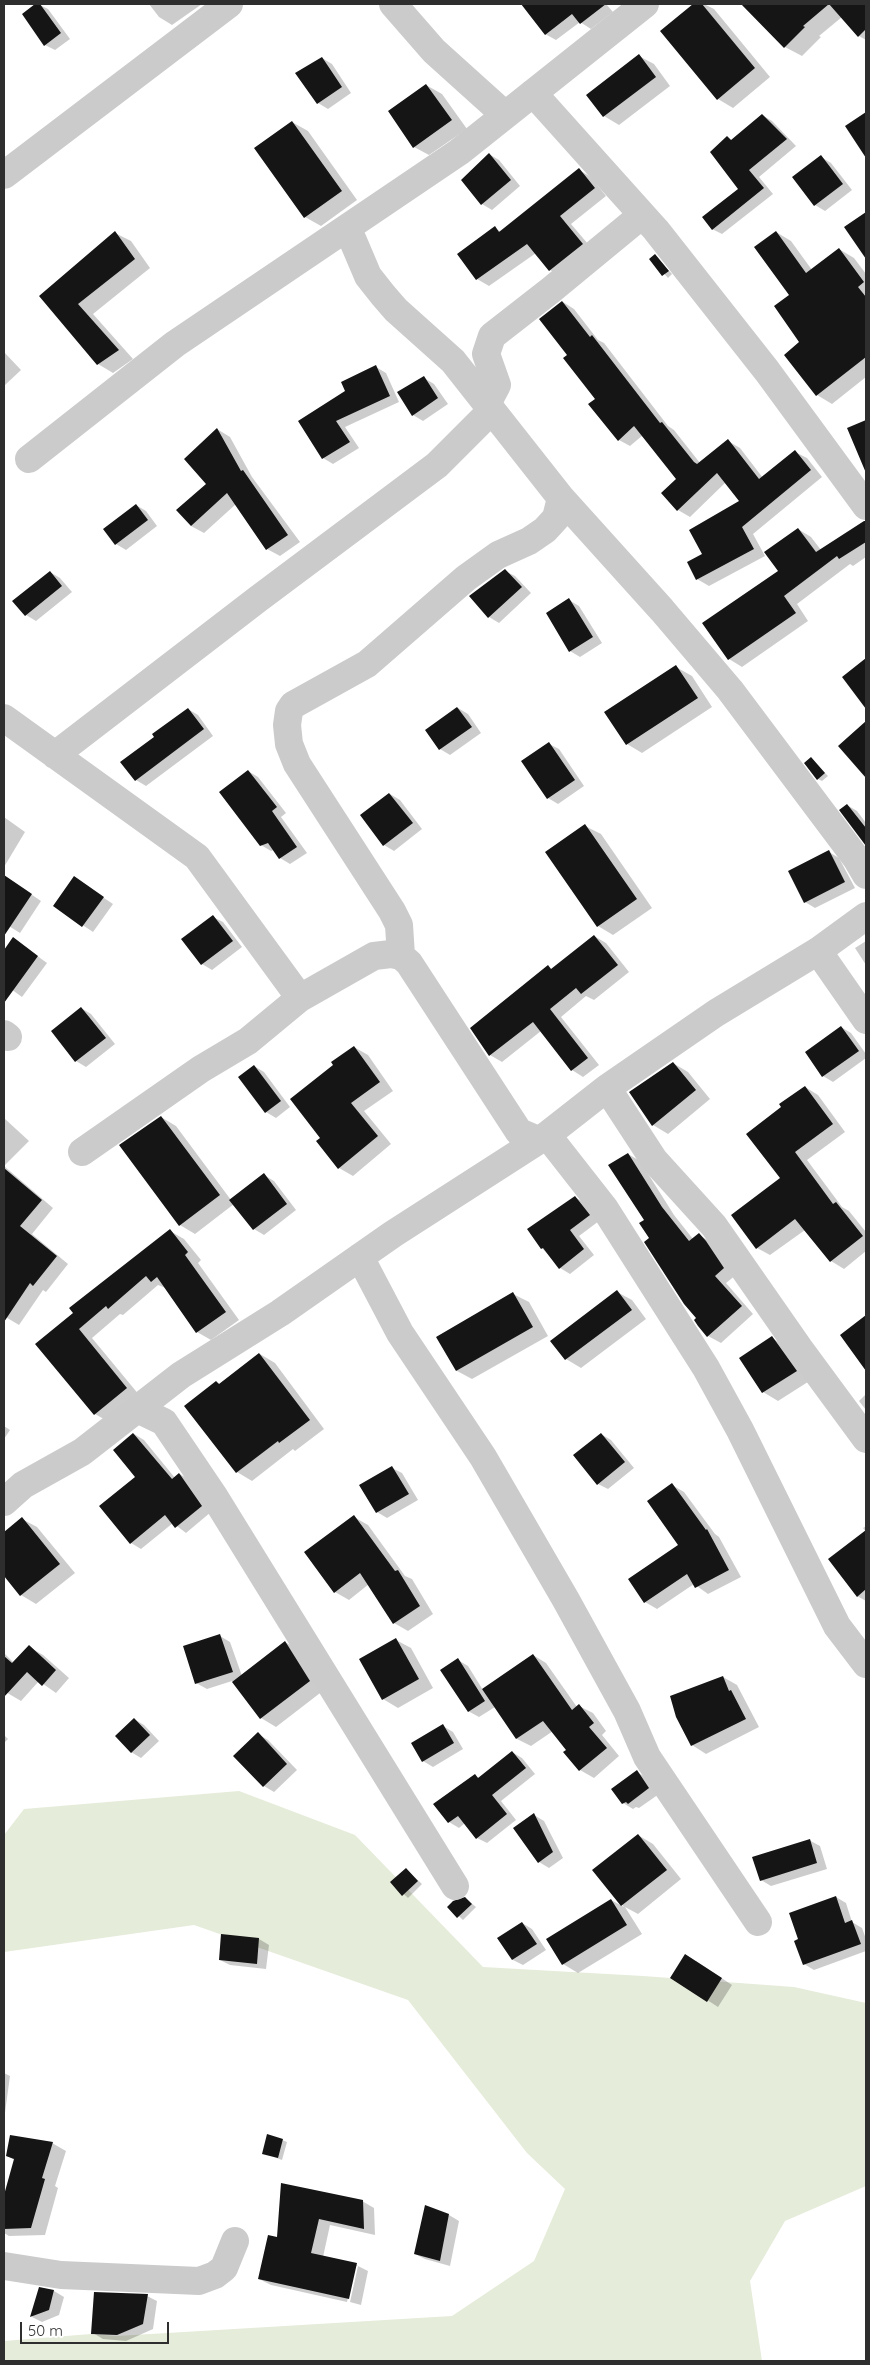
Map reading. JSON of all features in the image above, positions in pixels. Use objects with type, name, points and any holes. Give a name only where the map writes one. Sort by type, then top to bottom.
[{"type":"street","points":[[10,161],[229,4]]},
{"type":"street","points":[[393,4],[434,51],[505,115]]},
{"type":"street","points":[[29,459],[175,344],[459,152],[645,4]]},
{"type":"street","points":[[533,92],[642,215],[863,493]]},
{"type":"street","points":[[55,755],[258,599],[437,465],[489,407],[497,385],[486,354],[492,336],[642,215]]},
{"type":"street","points":[[348,228],[368,276],[383,295],[396,310],[453,361],[561,498],[643,588],[730,690],[866,875]]},
{"type":"street","points":[[401,956],[399,925],[297,764],[289,744],[287,725],[289,711],[293,705],[367,664],[466,578],[490,561],[529,541],[545,530],[556,518],[561,498]]},
{"type":"street","points":[[4,718],[197,857],[300,998]]},
{"type":"street","points":[[4,1502],[23,1485],[82,1452],[181,1375],[280,1313],[716,1013],[818,951],[866,916]]},
{"type":"street","points":[[818,951],[866,1020]]},
{"type":"street","points":[[82,1152],[201,1069],[248,1041],[300,998],[374,956],[391,954],[401,956],[409,963],[530,1140],[605,1209],[706,1368],[740,1430],[837,1626],[866,1664]]},
{"type":"street","points":[[607,1088],[654,1160],[714,1226],[866,1439]]},
{"type":"street","points":[[360,1257],[400,1333],[483,1457],[556,1583],[627,1711],[647,1757],[758,1922]]},
{"type":"street","points":[[162,1390],[164,1422]]},
{"type":"street","points":[[137,1409],[164,1422],[214,1496],[455,1886]]},
{"type":"street","points":[[4,2266],[61,2275],[199,2281],[215,2276],[224,2268],[235,2241]]},
{"type":"green space","points":[[239,1791],[355,1835],[483,1967],[794,1987],[866,2003],[866,2186],[785,2221],[750,2281],[762,2361],[4,2361],[4,2341],[91,2334],[117,2336],[452,2316],[534,2261],[565,2189],[527,2153],[408,2000],[194,1925],[4,1952],[4,1835],[24,1809]]},
{"type":"building","points":[[35,4],[40,4],[61,33],[44,46],[22,14]]},
{"type":"building","points":[[521,4],[606,4],[580,24],[572,14],[545,35]]},
{"type":"building","points":[[693,4],[702,4],[755,68],[717,100],[660,31]]},
{"type":"building","points":[[741,4],[829,4],[803,26],[805,27],[784,48]]},
{"type":"building","points":[[829,4],[866,4],[866,29],[858,37]]},
{"type":"building","points":[[639,54],[656,77],[603,117],[586,95]]},
{"type":"building","points":[[322,57],[342,87],[317,104],[295,73]]},
{"type":"building","points":[[426,84],[452,120],[413,148],[388,111]]},
{"type":"building","points":[[866,112],[866,158],[845,126]]},
{"type":"building","points":[[762,114],[787,139],[749,170],[764,188],[712,230],[702,217],[738,189],[710,152],[727,136],[731,140]]},
{"type":"building","points":[[292,121],[342,191],[304,218],[254,148]]},
{"type":"building","points":[[489,153],[511,180],[481,205],[461,180]]},
{"type":"building","points":[[821,155],[843,184],[814,206],[792,177]]},
{"type":"building","points":[[579,168],[595,188],[560,216],[583,244],[549,271],[527,244],[476,280],[457,254],[495,226],[499,232]]},
{"type":"building","points":[[866,212],[866,259],[844,227]]},
{"type":"building","points":[[115,231],[135,259],[78,304],[119,350],[97,365],[39,296]]},
{"type":"building","points":[[776,231],[806,273],[839,248],[864,282],[858,287],[866,297],[866,357],[816,396],[784,355],[799,342],[774,306],[789,295],[754,247]]},
{"type":"building","points":[[655,254],[669,271],[662,276],[649,259]]},
{"type":"building","points":[[562,301],[590,337],[592,335],[660,423],[662,422],[694,462],[697,464],[728,439],[759,479],[795,450],[811,470],[742,527],[754,549],[696,580],[687,562],[702,554],[689,530],[739,501],[717,473],[677,511],[661,493],[676,479],[634,426],[618,441],[588,404],[595,399],[563,358],[567,355],[539,319]]},
{"type":"building","points":[[376,365],[390,396],[336,421],[350,442],[322,459],[298,421],[345,391],[341,382]]},
{"type":"building","points":[[424,376],[438,398],[412,416],[397,392]]},
{"type":"building","points":[[866,420],[866,473],[847,428]]},
{"type":"building","points":[[217,428],[241,471],[243,470],[288,535],[266,550],[227,493],[191,526],[176,510],[206,484],[184,459]]},
{"type":"building","points":[[136,504],[148,520],[115,545],[103,529]]},
{"type":"building","points":[[866,521],[866,542],[839,559],[837,556],[784,596],[796,613],[728,660],[702,623],[778,571],[764,552],[798,528],[816,552]]},
{"type":"building","points":[[505,569],[522,587],[488,618],[469,596]]},
{"type":"building","points":[[50,571],[62,586],[25,616],[12,601]]},
{"type":"building","points":[[569,598],[593,637],[569,652],[546,613]]},
{"type":"building","points":[[866,658],[866,709],[842,677]]},
{"type":"building","points":[[676,665],[698,698],[626,745],[604,712]]},
{"type":"building","points":[[457,707],[472,727],[439,750],[425,730]]},
{"type":"building","points":[[188,708],[204,729],[135,781],[120,762],[154,737],[152,734]]},
{"type":"building","points":[[866,721],[866,778],[838,746]]},
{"type":"building","points":[[549,742],[575,780],[547,799],[521,761]]},
{"type":"building","points":[[811,757],[825,773],[817,780],[804,763]]},
{"type":"building","points":[[248,770],[277,807],[272,811],[297,847],[279,859],[268,843],[260,846],[219,792]]},
{"type":"building","points":[[389,793],[413,823],[383,846],[360,815]]},
{"type":"building","points":[[847,804],[866,828],[866,846],[839,810]]},
{"type":"building","points":[[585,824],[637,899],[597,927],[545,852]]},
{"type":"building","points":[[829,850],[845,882],[804,903],[788,871]]},
{"type":"building","points":[[4,875],[32,894],[4,936]]},
{"type":"building","points":[[74,876],[104,897],[82,927],[53,906]]},
{"type":"building","points":[[213,915],[233,941],[201,965],[181,939]]},
{"type":"building","points":[[594,935],[618,965],[581,994],[576,988],[550,1009],[588,1058],[571,1071],[533,1022],[489,1056],[470,1028],[548,965],[551,969]]},
{"type":"building","points":[[13,937],[38,956],[4,1003],[4,950]]},
{"type":"building","points":[[81,1007],[106,1038],[75,1062],[51,1031]]},
{"type":"building","points":[[841,1026],[859,1051],[822,1077],[805,1052]]},
{"type":"building","points":[[354,1046],[380,1082],[351,1103],[378,1136],[338,1169],[316,1141],[320,1138],[290,1099],[333,1065],[331,1062]]},
{"type":"building","points":[[673,1062],[696,1090],[652,1126],[629,1092]]},
{"type":"building","points":[[254,1065],[281,1101],[265,1113],[238,1077]]},
{"type":"building","points":[[805,1086],[833,1124],[795,1152],[833,1204],[836,1202],[863,1236],[830,1262],[795,1219],[756,1249],[731,1215],[780,1178],[746,1134],[781,1107],[779,1104]]},
{"type":"building","points":[[161,1116],[220,1195],[179,1226],[119,1145]]},
{"type":"building","points":[[628,1153],[662,1207],[689,1241],[699,1233],[706,1241],[724,1268],[715,1276],[742,1306],[707,1337],[644,1242],[649,1238],[639,1223],[644,1220],[608,1165]]},
{"type":"building","points":[[4,1168],[42,1200],[20,1226],[57,1256],[33,1286],[30,1283],[4,1322]]},
{"type":"building","points":[[264,1173],[287,1204],[253,1230],[229,1200]]},
{"type":"building","points":[[575,1196],[590,1215],[570,1230],[584,1249],[559,1269],[543,1248],[541,1249],[527,1229]]},
{"type":"building","points":[[170,1229],[188,1252],[185,1255],[226,1312],[196,1333],[157,1277],[151,1282],[146,1276],[108,1309],[106,1306],[79,1329],[127,1388],[94,1415],[35,1344],[73,1313],[69,1308]]},
{"type":"building","points":[[617,1290],[632,1310],[565,1360],[550,1341]]},
{"type":"building","points":[[513,1292],[533,1327],[456,1371],[436,1337]]},
{"type":"building","points":[[866,1315],[866,1371],[840,1335]]},
{"type":"building","points":[[772,1336],[797,1371],[762,1393],[739,1358]]},
{"type":"building","points":[[259,1353],[310,1420],[279,1443],[278,1441],[236,1473],[184,1406],[216,1381],[219,1384]]},
{"type":"building","points":[[133,1433],[172,1479],[179,1473],[202,1506],[175,1528],[165,1515],[130,1544],[99,1506],[135,1477],[113,1450]]},
{"type":"building","points":[[601,1433],[625,1462],[597,1485],[573,1455]]},
{"type":"building","points":[[392,1466],[409,1494],[376,1513],[359,1485]]},
{"type":"building","points":[[672,1483],[707,1529],[729,1570],[695,1588],[687,1574],[644,1603],[628,1579],[678,1545],[647,1501]]},
{"type":"building","points":[[354,1515],[395,1571],[398,1570],[420,1606],[393,1624],[360,1573],[334,1593],[304,1552]]},
{"type":"building","points":[[22,1517],[60,1564],[20,1596],[4,1576],[4,1532]]},
{"type":"building","points":[[866,1530],[866,1589],[857,1597],[828,1559]]},
{"type":"building","points":[[220,1634],[233,1672],[195,1684],[183,1646]]},
{"type":"building","points":[[396,1638],[419,1679],[382,1700],[359,1659]]},
{"type":"building","points":[[285,1641],[310,1681],[260,1719],[232,1682]]},
{"type":"building","points":[[29,1645],[56,1670],[42,1686],[27,1672],[4,1697],[4,1656],[12,1663]]},
{"type":"building","points":[[533,1654],[572,1710],[579,1704],[594,1723],[589,1727],[607,1748],[579,1771],[563,1752],[566,1750],[543,1721],[516,1739],[482,1689]]},
{"type":"building","points":[[458,1658],[485,1701],[468,1712],[440,1670]]},
{"type":"building","points":[[723,1676],[729,1691],[731,1690],[746,1719],[691,1746],[676,1717],[670,1696]]},
{"type":"building","points":[[134,1718],[150,1735],[131,1753],[115,1736]]},
{"type":"building","points":[[443,1724],[454,1743],[422,1762],[411,1743]]},
{"type":"building","points":[[258,1732],[287,1764],[263,1787],[233,1756]]},
{"type":"building","points":[[512,1751],[526,1768],[492,1795],[507,1814],[476,1839],[458,1816],[448,1823],[433,1804],[475,1774],[478,1778]]},
{"type":"building","points":[[637,1770],[649,1788],[628,1804],[626,1802],[622,1804],[611,1789]]},
{"type":"building","points":[[534,1813],[553,1852],[538,1863],[513,1828]]},
{"type":"building","points":[[638,1834],[667,1870],[621,1906],[592,1870]]},
{"type":"building","points":[[810,1839],[817,1863],[760,1881],[752,1857]]},
{"type":"building","points":[[406,1868],[418,1881],[402,1896],[390,1882]]},
{"type":"building","points":[[836,1896],[845,1923],[852,1920],[861,1944],[803,1965],[794,1941],[798,1939],[789,1913]]},
{"type":"building","points":[[465,1897],[472,1904],[457,1918],[447,1907],[453,1901]]},
{"type":"building","points":[[611,1899],[627,1925],[562,1965],[546,1939]]},
{"type":"building","points":[[522,1922],[537,1944],[512,1960],[497,1938]]},
{"type":"building","points":[[221,1934],[259,1938],[257,1964],[219,1960]]},
{"type":"building","points":[[685,1954],[722,1978],[707,2002],[670,1978]]},
{"type":"building","points":[[267,2134],[283,2139],[278,2158],[262,2154]]},
{"type":"building","points":[[10,2135],[53,2142],[42,2178],[45,2179],[31,2228],[4,2229],[4,2195],[14,2159],[6,2156]]},
{"type":"building","points":[[281,2183],[363,2200],[364,2229],[319,2219],[311,2253],[357,2263],[349,2299],[258,2279],[268,2235],[277,2237]]},
{"type":"building","points":[[425,2205],[449,2214],[440,2261],[414,2254]]},
{"type":"building","points":[[39,2287],[54,2290],[49,2310],[30,2317]]},
{"type":"building","points":[[94,2292],[148,2294],[143,2324],[117,2335],[91,2334]]}]
